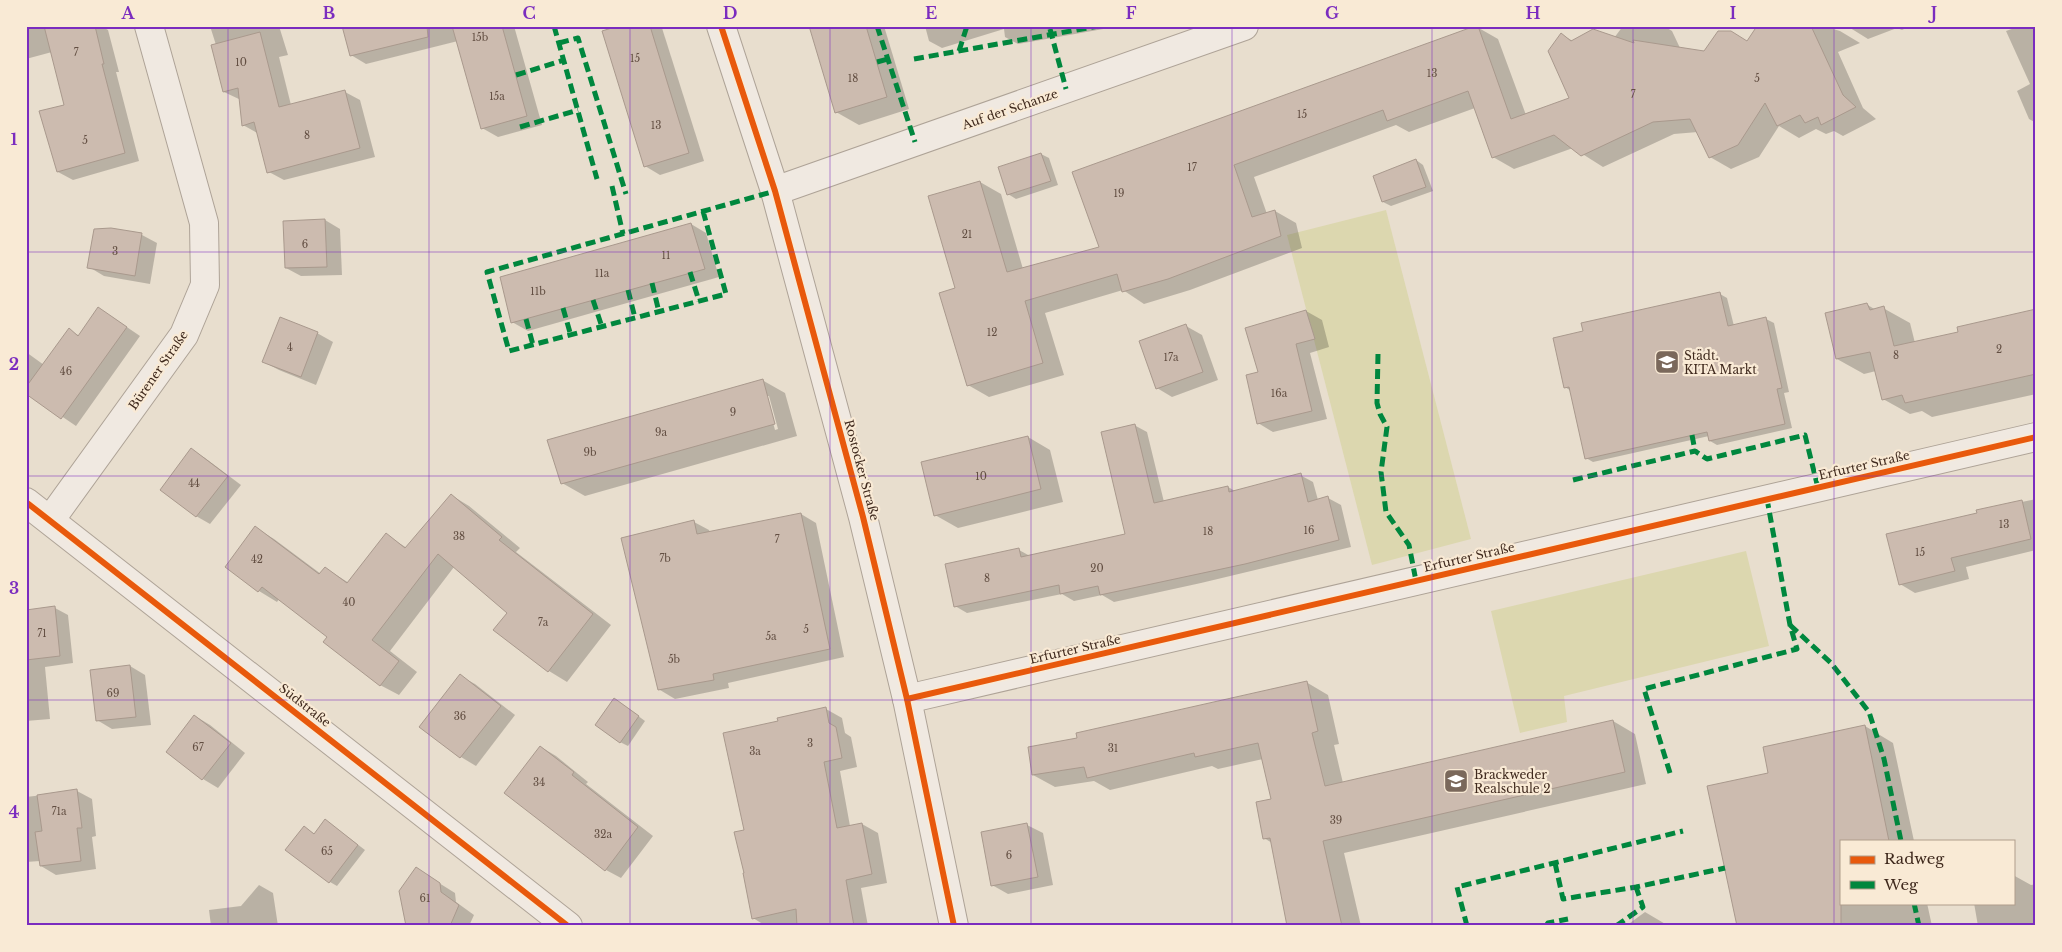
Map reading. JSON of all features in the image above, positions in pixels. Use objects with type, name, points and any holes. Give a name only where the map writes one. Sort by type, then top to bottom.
[{"type":"street","name":"Bürener Straße","points":[[50,519],[184,335],[205,285],[204,223],[149,26]]},
{"type":"street","name":"Rostocker Straße","points":[[721,26],[775,191],[863,517],[908,699],[954,926]]},
{"type":"street","name":"Auf der Schanze","points":[[775,191],[1244,26]]},
{"type":"street","name":"Erfurter Straße","points":[[908,699],[2036,437]]},
{"type":"street","name":"Südstraße","points":[[26,502],[568,926]]},
{"type":"shaded area","points":[[1386,210],[1471,539],[1372,565],[1287,235]]},
{"type":"shaded area","points":[[1746,551],[1769,646],[1564,696],[1567,722],[1520,733],[1491,611]]},
{"type":"building","points":[[44,26],[95,26],[104,64],[102,64],[125,153],[57,172],[39,111],[64,105]]},
{"type":"building","points":[[342,26],[427,26],[428,37],[350,56]]},
{"type":"building","points":[[452,26],[502,26],[527,116],[481,129]]},
{"type":"building","points":[[618,26],[650,26],[689,153],[644,167],[602,31]]},
{"type":"building","points":[[809,26],[866,26],[887,97],[835,113]]},
{"type":"building","points":[[1478,26],[1511,119],[1569,98],[1548,51],[1561,33],[1571,41],[1593,29],[1634,43],[1633,40],[1704,51],[1718,31],[1731,31],[1747,41],[1757,26],[1811,26],[1843,95],[1856,107],[1821,125],[1818,117],[1805,123],[1800,115],[1777,126],[1765,103],[1738,145],[1709,158],[1690,119],[1653,122],[1581,156],[1554,135],[1492,158],[1468,91],[1387,121],[1383,110],[1234,165],[1252,217],[1275,210],[1281,236],[1168,279],[1122,292],[1117,274],[1025,301],[1043,363],[967,386],[939,293],[955,288],[928,196],[980,181],[1007,272],[1099,247],[1072,172]]},
{"type":"building","points":[[260,32],[279,107],[345,90],[360,148],[267,173],[254,122],[242,126],[238,88],[223,92],[211,45]]},
{"type":"building","points":[[1041,153],[1051,181],[1007,195],[998,167]]},
{"type":"building","points":[[1416,159],[1426,187],[1382,202],[1373,176]]},
{"type":"building","points":[[325,219],[327,267],[285,268],[283,221]]},
{"type":"building","points":[[691,223],[705,269],[511,323],[500,277]]},
{"type":"building","points":[[111,228],[142,233],[135,276],[87,268],[94,229]]},
{"type":"building","name":"Städt. KITA Markt","points":[[1720,292],[1728,326],[1766,317],[1782,388],[1777,389],[1785,424],[1709,441],[1707,432],[1585,459],[1569,387],[1564,388],[1553,338],[1583,331],[1581,323]]},
{"type":"building","points":[[1867,303],[1870,310],[1884,306],[1894,346],[1958,332],[1957,327],[2036,309],[2036,374],[1905,403],[1902,395],[1882,400],[1870,352],[1836,359],[1825,313]]},
{"type":"building","points":[[98,307],[127,327],[61,419],[26,394],[26,387],[69,328],[78,336]]},
{"type":"building","points":[[1306,310],[1315,339],[1296,344],[1312,411],[1257,424],[1246,375],[1258,372],[1245,328]]},
{"type":"building","points":[[280,317],[318,332],[301,377],[262,362]]},
{"type":"building","points":[[1186,324],[1203,372],[1156,389],[1139,341]]},
{"type":"building","points":[[763,379],[775,424],[561,484],[547,440]]},
{"type":"building","points":[[1135,424],[1154,503],[1228,486],[1229,492],[1301,473],[1308,502],[1328,496],[1339,540],[1245,564],[1100,595],[1098,586],[1060,594],[1059,585],[954,607],[945,564],[1019,548],[1021,557],[1125,534],[1101,432]]},
{"type":"building","points":[[1028,436],[1041,489],[934,516],[921,462]]},
{"type":"building","points":[[191,448],[228,476],[196,517],[160,490]]},
{"type":"building","points":[[451,494],[502,537],[499,540],[593,614],[548,672],[493,630],[507,613],[438,554],[372,640],[399,661],[380,686],[323,642],[327,637],[262,587],[258,592],[225,567],[255,526],[319,574],[325,567],[347,583],[386,533],[405,548]]},
{"type":"building","points":[[2022,500],[2031,539],[1951,558],[1955,571],[1899,585],[1886,534],[1977,513],[1976,510]]},
{"type":"building","points":[[801,513],[830,649],[713,674],[714,680],[658,690],[621,538],[694,520],[697,534]]},
{"type":"building","points":[[55,606],[60,656],[26,660],[26,610]]},
{"type":"building","points":[[130,665],[136,717],[96,721],[90,670]]},
{"type":"building","points":[[460,674],[501,706],[460,758],[419,727]]},
{"type":"building","points":[[1307,681],[1318,731],[1312,733],[1325,786],[1613,720],[1625,772],[1323,841],[1342,926],[1287,926],[1270,838],[1263,839],[1256,802],[1271,799],[1258,743],[1195,757],[1194,753],[1087,778],[1084,767],[1032,775],[1028,747],[1077,738],[1076,733]]},
{"type":"building","points":[[614,698],[639,716],[620,743],[595,725]]},
{"type":"building","points":[[826,707],[829,723],[836,727],[842,758],[824,762],[837,828],[862,823],[872,874],[846,880],[854,926],[797,926],[796,909],[752,919],[734,832],[744,830],[723,733],[778,721],[777,718]]},
{"type":"building","points":[[194,715],[231,743],[202,780],[166,752]]},
{"type":"building","points":[[1865,725],[1889,840],[1840,840],[1841,926],[1737,926],[1707,786],[1768,773],[1763,747]]},
{"type":"building","points":[[540,746],[574,772],[572,775],[638,827],[605,871],[504,793]]},
{"type":"building","points":[[77,789],[82,828],[77,828],[81,861],[40,866],[35,832],[42,831],[37,795]]},
{"type":"building","points":[[325,819],[358,845],[329,883],[285,850],[304,826],[314,834]]},
{"type":"building","points":[[1027,823],[1038,877],[991,886],[981,832]]},
{"type":"building","points":[[416,867],[440,883],[441,892],[459,905],[450,926],[406,926],[399,891]]},
{"type":"marked path","points":[[554,26],[597,179]]},
{"type":"marked path","points":[[877,26],[915,142]]},
{"type":"marked path","points":[[959,51],[967,26]]},
{"type":"marked path","points":[[914,59],[1099,26]]},
{"type":"marked path","points":[[1050,29],[1066,89]]},
{"type":"marked path","points":[[559,43],[578,38],[626,194]]},
{"type":"marked path","points":[[877,62],[888,59]]},
{"type":"marked path","points":[[516,75],[564,60]]},
{"type":"marked path","points":[[520,127],[578,110]]},
{"type":"marked path","points":[[612,186],[623,234]]},
{"type":"marked path","points":[[703,211],[726,294],[509,351],[487,272],[775,191]]},
{"type":"marked path","points":[[690,272],[699,301]]},
{"type":"marked path","points":[[652,283],[659,312]]},
{"type":"marked path","points":[[628,290],[635,318]]},
{"type":"marked path","points":[[593,300],[602,327]]},
{"type":"marked path","points":[[563,308],[571,336]]},
{"type":"marked path","points":[[526,319],[533,345]]},
{"type":"marked path","points":[[1378,354],[1377,403],[1387,427],[1381,472],[1386,512],[1409,545],[1416,581]]},
{"type":"marked path","points":[[1692,435],[1695,451]]},
{"type":"marked path","points":[[1573,480],[1695,451],[1707,459],[1805,435],[1818,488]]},
{"type":"marked path","points":[[1670,773],[1644,689],[1797,649],[1790,625],[1767,499]]},
{"type":"marked path","points":[[1790,625],[1831,663],[1869,712],[1884,759],[1901,840]]},
{"type":"marked path","points":[[1467,926],[1457,887],[1683,831]]},
{"type":"marked path","points":[[1555,863],[1563,899],[1636,887],[1725,868]]},
{"type":"marked path","points":[[1616,926],[1643,907],[1636,887]]},
{"type":"marked path","points":[[1914,904],[1919,926]]},
{"type":"marked path","points":[[1546,926],[1548,923],[1568,919]]},
{"type":"cycle path","points":[[721,26],[775,191],[863,517],[907,699],[954,926]]},
{"type":"cycle path","points":[[907,699],[2036,437]]},
{"type":"cycle path","points":[[26,502],[568,926]]},
{"type":"place","name":"Städt. KITA Markt","points":[[1667,362]]},
{"type":"place","name":"Brackweder Realschule 2","points":[[1456,781]]}]
